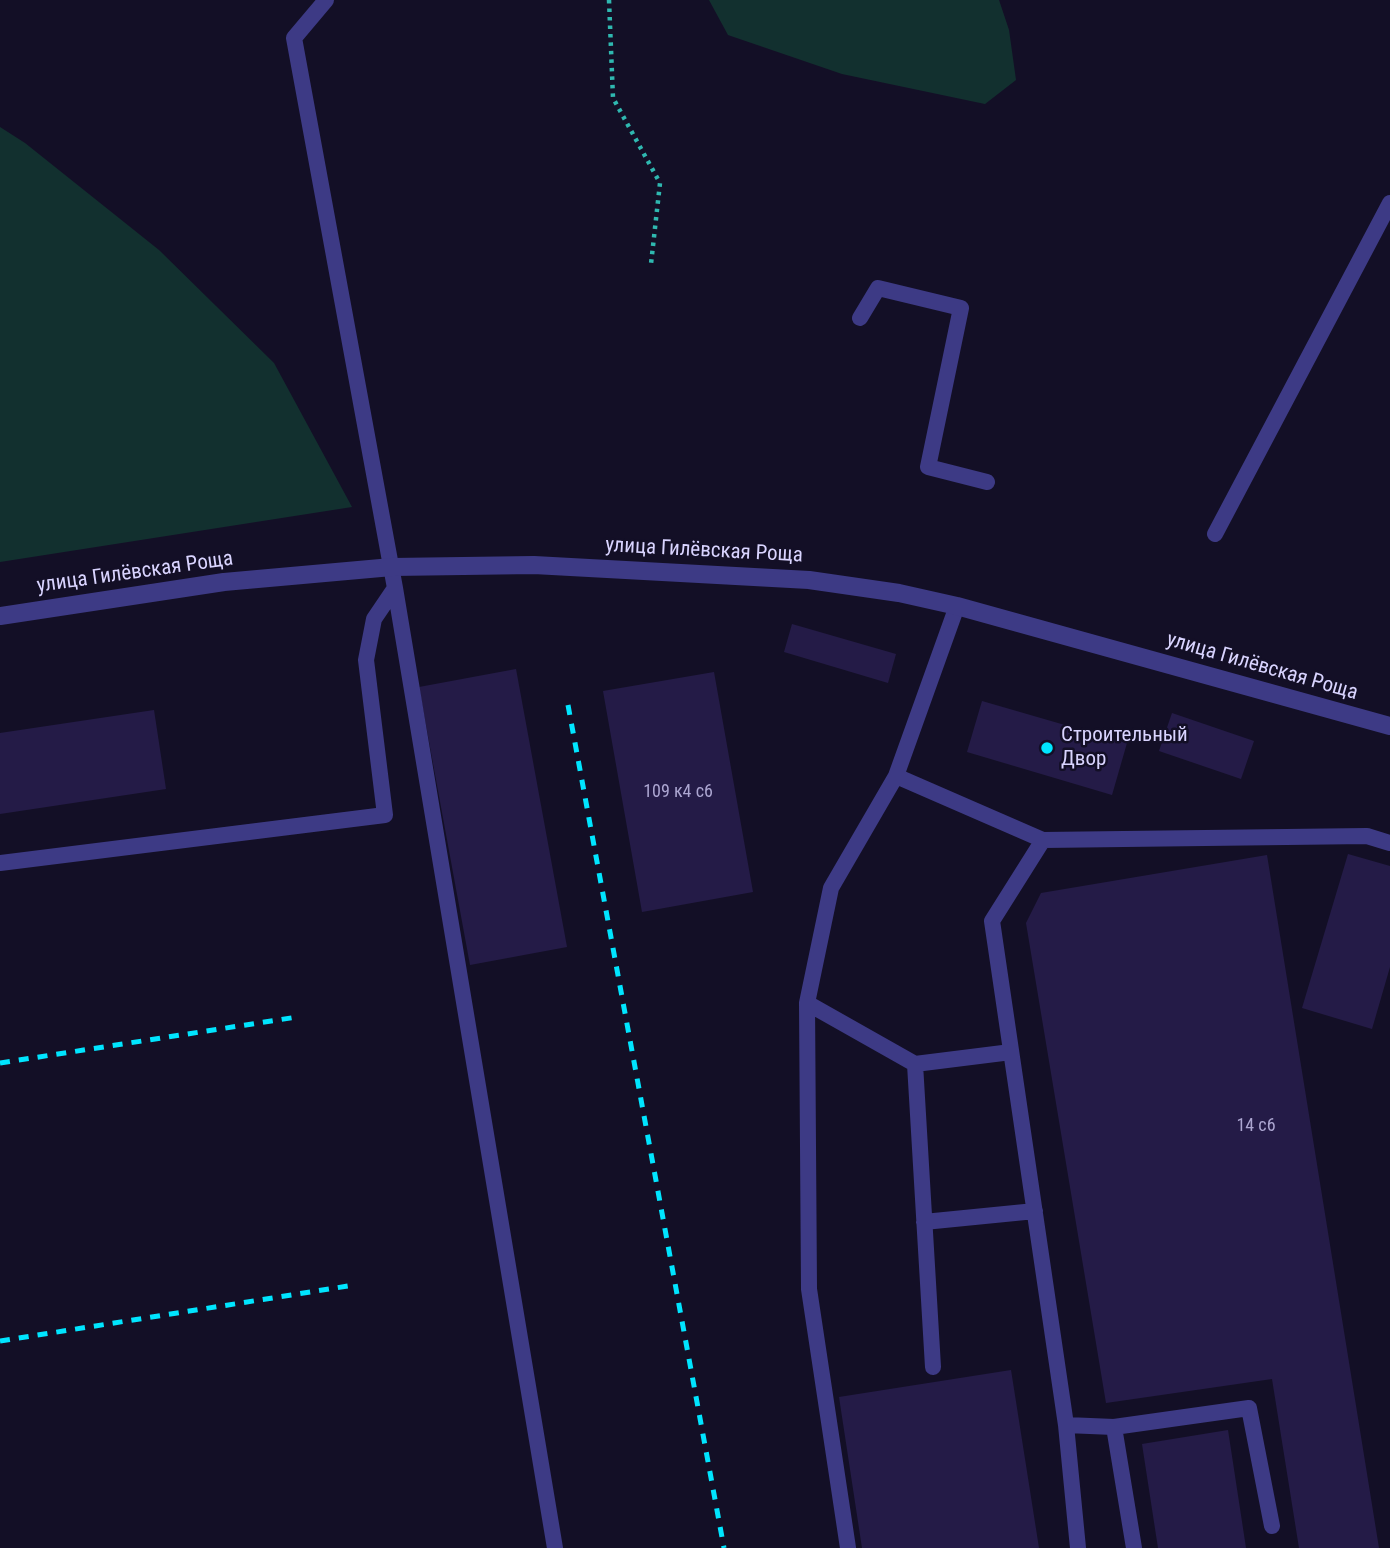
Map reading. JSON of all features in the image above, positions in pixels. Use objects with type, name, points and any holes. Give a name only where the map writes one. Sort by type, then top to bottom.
[{"type":"street","name":"улица Гилёвская Роща","points":[[0,616],[224,582],[391,567],[534,565],[768,577],[835,583],[957,606],[1390,726]]},
{"type":"lane","points":[[326,0],[294,38],[395,588],[555,1548]]},
{"type":"lane","points":[[1215,534],[1390,203]]},
{"type":"lane","points":[[860,318],[878,288],[961,308],[928,467],[987,482]]},
{"type":"lane","points":[[0,863],[386,815],[366,660],[373,619],[395,588]]},
{"type":"lane","points":[[848,1548],[809,1289],[807,1003],[831,888],[895,776],[957,606]]},
{"type":"lane","points":[[895,776],[1043,840],[1367,836],[1390,843]]},
{"type":"lane","points":[[1043,840],[992,921],[1066,1425],[1078,1548]]},
{"type":"lane","points":[[807,1003],[915,1063],[1012,1052]]},
{"type":"lane","points":[[915,1063],[933,1367]]},
{"type":"lane","points":[[924,1222],[1035,1211]]},
{"type":"lane","points":[[1066,1425],[1115,1427],[1249,1408],[1272,1526]]},
{"type":"lane","points":[[1115,1427],[1135,1548]]},
{"type":"path","points":[[609,0],[613,99],[660,183],[651,264]]},
{"type":"green space","points":[[709,0],[999,0],[1009,30],[1016,80],[985,104],[842,74],[728,35]]},
{"type":"green space","points":[[0,127],[25,143],[159,250],[274,363],[352,507],[0,562]]},
{"type":"building","points":[[792,624],[896,654],[888,683],[784,652]]},
{"type":"building","points":[[516,669],[567,947],[470,965],[419,687]]},
{"type":"building","points":[[714,672],[753,892],[642,912],[603,691]]},
{"type":"building","name":"Строительный Двор","points":[[982,701],[1127,743],[1112,795],[967,752]]},
{"type":"building","points":[[154,710],[166,789],[0,814],[0,733]]},
{"type":"building","points":[[1172,713],[1254,741],[1241,779],[1159,751]]},
{"type":"building","points":[[1348,854],[1390,866],[1390,967],[1372,1029],[1302,1008]]},
{"type":"building","points":[[1267,855],[1379,1548],[1299,1548],[1272,1379],[1106,1403],[1026,923],[1041,893]]},
{"type":"building","points":[[1011,1370],[1039,1548],[862,1548],[839,1397]]},
{"type":"building","points":[[1228,1430],[1246,1548],[1158,1548],[1142,1444]]},
{"type":"railway","points":[[568,705],[724,1548]]},
{"type":"railway","points":[[0,1063],[297,1017]]},
{"type":"railway","points":[[0,1341],[348,1286]]},
{"type":"place","name":"Строительный Двор","points":[[1047,748]]}]
